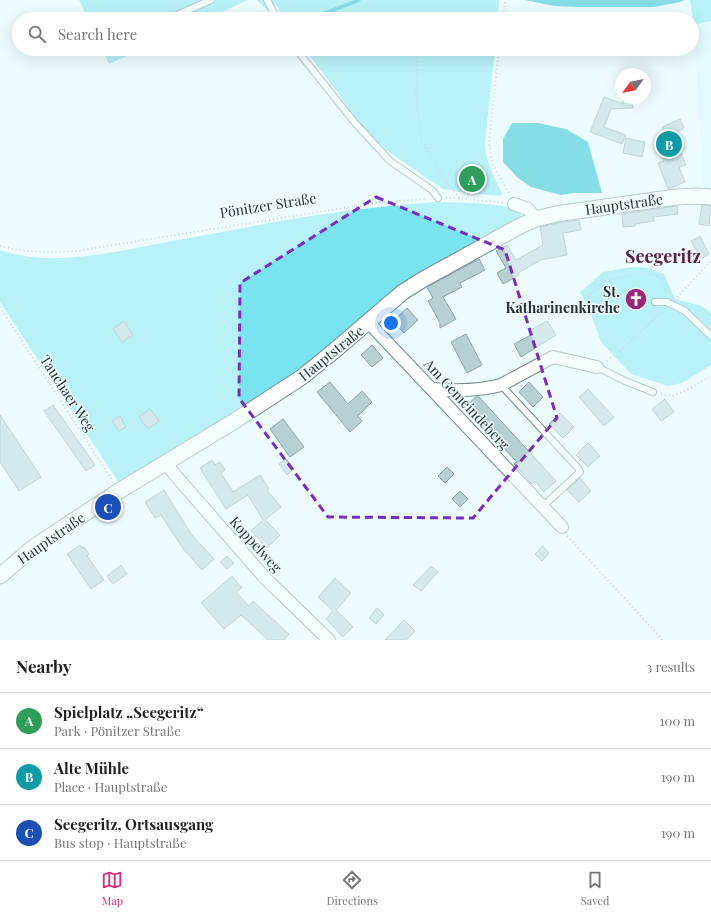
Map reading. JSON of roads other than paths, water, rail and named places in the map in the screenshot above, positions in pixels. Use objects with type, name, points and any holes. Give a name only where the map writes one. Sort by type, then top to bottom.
[{"type":"street","name":"Hauptstraße","points":[[0,576],[35,546],[118,491],[233,422],[302,377],[403,292],[520,226],[536,219],[556,214],[655,199],[696,196],[711,197]]},
{"type":"street","points":[[514,204],[528,209],[536,219]]},
{"type":"street","name":"Am Gemeindeberg","points":[[368,322],[562,527]]},
{"type":"street","points":[[432,389],[450,391],[501,385],[553,357],[597,367]]},
{"type":"street","name":"Koppelweg","points":[[165,462],[265,578],[329,640]]},
{"type":"lane","points":[[183,12],[210,0]]},
{"type":"lane","points":[[267,0],[273,12]]},
{"type":"lane","points":[[302,56],[355,123],[390,161],[432,190],[438,198]]},
{"type":"lane","points":[[655,302],[667,302],[685,311],[711,336]]},
{"type":"lane","points":[[597,367],[625,381],[653,392]]},
{"type":"lane","points":[[501,385],[578,468],[580,472],[542,507]]},
{"type":"waterway","points":[[328,12],[359,0]]},
{"type":"place","name":"Alte Mühle","points":[[669,144]]},
{"type":"place","name":"Spielplatz „Seegeritz“","points":[[472,179]]},
{"type":"place","name":"St. Katharinenkirche","points":[[636,299]]},
{"type":"place","name":"Seegeritz, Ortsausgang","points":[[108,507]]},
{"type":"district","name":"Seegeritz","points":[[663,256]]}]
